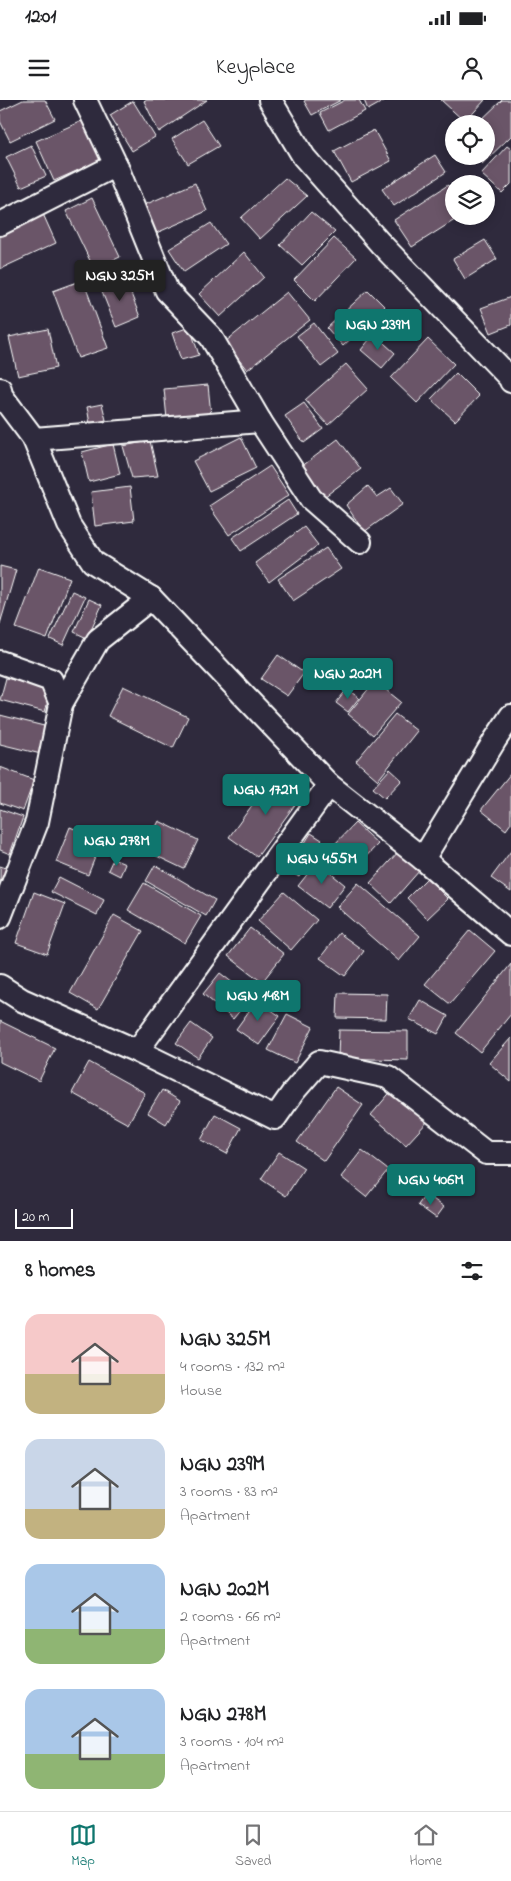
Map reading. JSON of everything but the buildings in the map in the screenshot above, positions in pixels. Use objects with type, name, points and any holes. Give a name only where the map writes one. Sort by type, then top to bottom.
[{"type":"street","points":[[85,100],[116,165],[167,291],[211,337],[260,421],[310,499],[360,542]]},
{"type":"street","points":[[270,100],[304,158],[380,243],[511,381]]},
{"type":"street","points":[[0,224],[116,165]]},
{"type":"street","points":[[0,389],[1,395],[34,439],[69,525],[93,562],[151,598],[329,785],[423,859],[511,934]]},
{"type":"street","points":[[34,439],[260,421]]},
{"type":"street","points":[[0,917],[37,822],[61,704],[98,640],[151,598]]},
{"type":"street","points":[[0,662],[51,680],[61,704]]},
{"type":"street","points":[[423,859],[511,716]]},
{"type":"street","points":[[137,1051],[329,785]]},
{"type":"street","points":[[0,986],[22,1000],[137,1051],[275,1118],[294,1091],[319,1062],[388,1077],[486,1153],[511,1153]]}]
